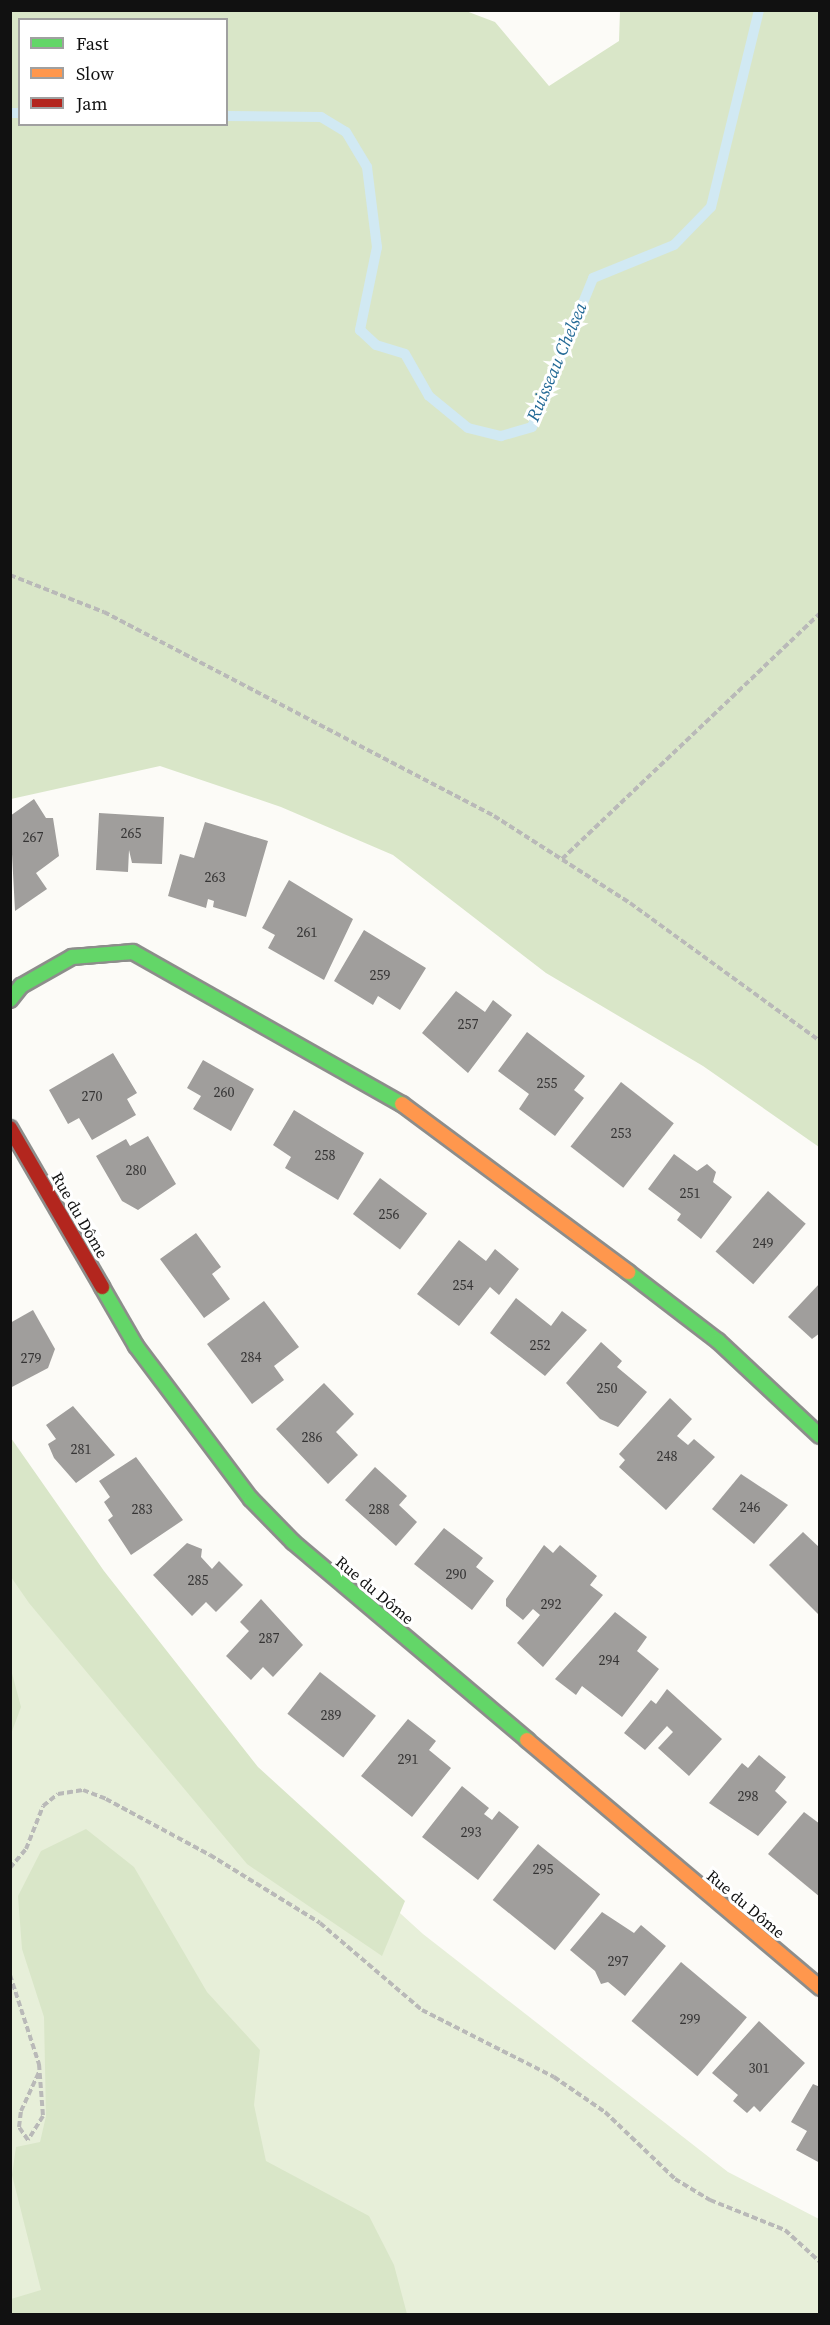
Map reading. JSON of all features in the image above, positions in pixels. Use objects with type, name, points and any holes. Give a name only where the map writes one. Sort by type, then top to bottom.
[{"type":"street","points":[[10,1000],[21,986],[72,957],[133,952],[160,963],[373,1085],[461,1143],[718,1341],[819,1436]]},
{"type":"street","name":"Rue du Dôme","points":[[10,1128],[136,1346],[252,1499],[302,1549],[819,1988]]},
{"type":"path","points":[[10,575],[114,617],[484,811],[562,859],[819,1041]]},
{"type":"path","points":[[562,859],[819,613]]},
{"type":"path","points":[[10,1868],[26,1849],[43,1806],[58,1794],[83,1790],[106,1799],[210,1855],[320,1923],[422,2010],[554,2077],[605,2112],[675,2179],[710,2200],[785,2230],[819,2262]]},
{"type":"path","points":[[10,1975],[39,2072],[43,2116],[28,2140],[19,2127],[21,2111],[39,2072]]},
{"type":"green space","points":[[10,11],[466,11],[495,22],[549,86],[619,41],[620,11],[819,11],[819,1147],[703,1066],[546,973],[393,855],[281,807],[160,766],[11,799]]},
{"type":"green space","points":[[11,1438],[104,1571],[258,1767],[405,1901],[382,1956],[247,1864],[29,1603],[11,1577]]},
{"type":"green space","points":[[10,1451],[269,1794],[423,1934],[728,2172],[819,2219],[819,2314],[11,2314]]},
{"type":"green space","points":[[10,1666],[21,1707],[11,1734],[10,1734]]},
{"type":"green space","points":[[86,1829],[134,1867],[207,1992],[260,2050],[254,2105],[266,2161],[369,2216],[394,2265],[407,2314],[11,2314],[11,2299],[41,2290],[12,2175],[16,2147],[40,2142],[46,2116],[44,2017],[22,1949],[18,1896],[41,1851]]},
{"type":"building","points":[[34,799],[46,818],[53,818],[59,856],[36,873],[47,889],[15,911],[10,816]]},
{"type":"building","points":[[99,813],[164,817],[162,864],[132,863],[129,850],[128,872],[96,870]]},
{"type":"building","points":[[205,822],[268,841],[246,917],[213,907],[214,901],[208,899],[206,908],[168,896],[180,854],[194,858]]},
{"type":"building","points":[[289,880],[353,919],[324,980],[268,948],[275,935],[262,928]]},
{"type":"building","points":[[364,930],[426,968],[400,1010],[378,996],[373,1005],[334,981]]},
{"type":"building","points":[[456,991],[485,1012],[493,1000],[512,1015],[468,1073],[422,1033]]},
{"type":"building","points":[[527,1032],[585,1076],[574,1090],[584,1098],[555,1136],[519,1109],[529,1094],[498,1071]]},
{"type":"building","points":[[113,1053],[137,1093],[127,1099],[136,1115],[92,1140],[79,1118],[68,1124],[49,1090]]},
{"type":"building","points":[[203,1060],[254,1089],[231,1131],[193,1109],[201,1096],[187,1088]]},
{"type":"building","points":[[621,1082],[674,1123],[623,1188],[571,1147]]},
{"type":"building","points":[[294,1110],[364,1153],[338,1200],[285,1168],[291,1157],[273,1145]]},
{"type":"building","points":[[148,1136],[176,1184],[138,1210],[122,1201],[96,1156],[126,1139],[130,1146]]},
{"type":"building","points":[[674,1154],[697,1171],[707,1164],[716,1172],[713,1182],[732,1197],[701,1239],[677,1220],[681,1214],[648,1189]]},
{"type":"building","points":[[380,1178],[427,1214],[400,1249],[353,1214]]},
{"type":"building","points":[[768,1191],[806,1224],[753,1284],[716,1251]]},
{"type":"building","points":[[196,1233],[221,1267],[212,1274],[230,1299],[204,1318],[160,1259]]},
{"type":"building","points":[[459,1240],[486,1261],[495,1249],[519,1269],[499,1295],[490,1287],[459,1326],[417,1294]]},
{"type":"building","points":[[820,1283],[820,1333],[812,1339],[788,1317]]},
{"type":"building","points":[[516,1298],[551,1326],[562,1311],[587,1330],[545,1376],[490,1333]]},
{"type":"building","points":[[264,1301],[299,1347],[274,1366],[284,1380],[252,1404],[207,1344]]},
{"type":"building","points":[[33,1310],[55,1349],[48,1368],[10,1388],[10,1323]]},
{"type":"building","points":[[601,1342],[622,1361],[617,1367],[647,1392],[618,1427],[600,1419],[566,1383]]},
{"type":"building","points":[[324,1383],[354,1414],[336,1432],[358,1455],[328,1484],[276,1429]]},
{"type":"building","points":[[670,1398],[692,1419],[677,1436],[688,1445],[694,1439],[715,1457],[666,1510],[619,1467],[625,1460],[619,1454]]},
{"type":"building","points":[[73,1406],[115,1455],[76,1483],[54,1458],[48,1444],[56,1439],[46,1425]]},
{"type":"building","points":[[136,1457],[183,1520],[131,1555],[108,1520],[113,1516],[104,1502],[110,1497],[99,1481]]},
{"type":"building","points":[[375,1467],[407,1496],[399,1505],[417,1522],[396,1546],[345,1500]]},
{"type":"building","points":[[741,1474],[788,1505],[754,1544],[712,1509]]},
{"type":"building","points":[[444,1528],[483,1558],[476,1567],[494,1581],[472,1610],[414,1564]]},
{"type":"building","points":[[803,1532],[820,1548],[820,1616],[769,1565]]},
{"type":"building","points":[[187,1543],[202,1549],[201,1557],[212,1569],[219,1561],[243,1585],[216,1612],[206,1602],[192,1616],[153,1575]]},
{"type":"building","points":[[544,1545],[553,1553],[560,1545],[597,1576],[590,1585],[603,1595],[543,1667],[517,1643],[540,1615],[533,1609],[523,1620],[506,1606],[506,1599]]},
{"type":"building","points":[[261,1599],[303,1645],[273,1677],[263,1667],[251,1680],[226,1656],[249,1631],[240,1622]]},
{"type":"building","points":[[615,1612],[647,1637],[637,1651],[659,1669],[622,1717],[582,1686],[576,1695],[555,1679]]},
{"type":"building","points":[[320,1672],[376,1716],[343,1757],[287,1714]]},
{"type":"building","points":[[667,1689],[722,1739],[689,1776],[658,1748],[673,1732],[667,1726],[645,1750],[624,1733],[651,1700],[656,1704]]},
{"type":"building","points":[[408,1719],[436,1741],[429,1750],[451,1768],[412,1817],[361,1776]]},
{"type":"building","points":[[759,1755],[786,1777],[775,1791],[787,1802],[758,1836],[709,1803],[742,1763],[748,1768]]},
{"type":"building","points":[[462,1786],[489,1808],[484,1814],[492,1820],[499,1811],[519,1827],[478,1880],[422,1837]]},
{"type":"building","points":[[804,1812],[820,1824],[820,1897],[768,1854]]},
{"type":"building","points":[[538,1844],[600,1894],[555,1950],[493,1900]]},
{"type":"building","points":[[602,1912],[634,1933],[641,1925],[666,1946],[625,1996],[608,1982],[601,1984],[595,1971],[570,1950]]},
{"type":"building","points":[[681,1962],[747,2017],[697,2076],[632,2021]]},
{"type":"building","points":[[759,2021],[805,2063],[760,2112],[754,2106],[747,2113],[733,2101],[738,2095],[712,2073]]},
{"type":"building","points":[[813,2084],[820,2087],[820,2163],[796,2150],[807,2131],[791,2122]]},
{"type":"waterway","name":"Ruisseau Chelsea","points":[[228,116],[321,117],[346,132],[367,167],[377,247],[360,330],[376,345],[405,354],[429,396],[468,428],[501,436],[532,427],[593,278],[674,245],[711,207],[759,10]]},
{"type":"waterway","name":"Ruisseau Chelsea","points":[[10,113],[18,113]]},
{"type":"traffic: fast","points":[[10,1000],[21,986],[72,957],[133,952],[402,1104]]},
{"type":"traffic: fast","points":[[628,1272],[718,1341],[820,1436]]},
{"type":"traffic: fast","points":[[102,1287],[136,1346],[251,1499],[293,1542],[527,1740]]},
{"type":"traffic: slow","points":[[402,1104],[628,1272]]},
{"type":"traffic: slow","points":[[527,1740],[820,1988]]},
{"type":"traffic: jam","points":[[10,1128],[102,1287]]}]
